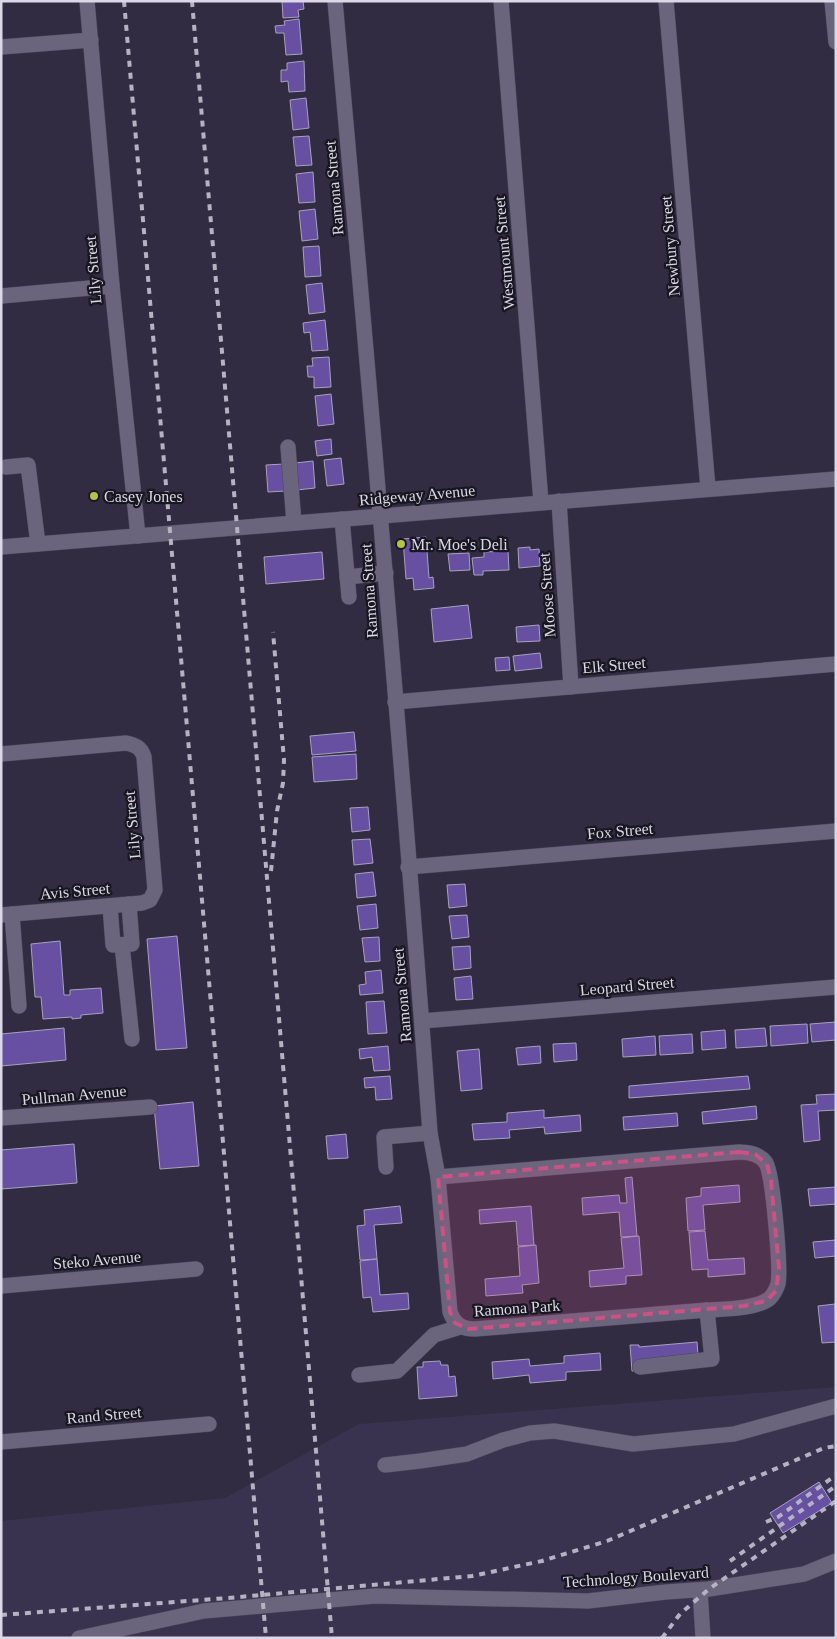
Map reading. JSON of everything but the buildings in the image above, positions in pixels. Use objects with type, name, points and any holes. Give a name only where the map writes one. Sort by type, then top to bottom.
[{"type":"street","name":"Lily Street","points":[[87,1],[112,286],[138,536]]},
{"type":"street","name":"Ramona Street","points":[[335,1],[382,516],[430,1133],[438,1177]]},
{"type":"street","name":"Westmount Street","points":[[501,1],[541,502]]},
{"type":"street","name":"Newbury Street","points":[[666,1],[708,488]]},
{"type":"street","points":[[832,1],[836,42]]},
{"type":"street","points":[[1,48],[91,40]]},
{"type":"street","points":[[1,296],[112,286]]},
{"type":"street","points":[[288,447],[294,523]]},
{"type":"street","points":[[6,468],[28,466],[38,544]]},
{"type":"street","name":"Ridgeway Avenue","points":[[1,547],[836,479]]},
{"type":"street","name":"Moose Street","points":[[559,501],[571,687]]},
{"type":"street","points":[[342,519],[349,597]]},
{"type":"street","points":[[347,576],[386,573]]},
{"type":"street","name":"Elk Street","points":[[395,702],[836,664]]},
{"type":"street","name":"Lily Street","points":[[1,754],[126,744],[135,745],[139,748],[144,757],[155,890],[150,900]]},
{"type":"street","name":"Fox Street","points":[[408,867],[836,830]]},
{"type":"street","name":"Avis Street","points":[[7,914],[142,903],[150,900]]},
{"type":"street","points":[[110,906],[113,945],[132,944],[129,904]]},
{"type":"street","points":[[7,914],[19,1006]]},
{"type":"street","points":[[122,945],[132,1039]]},
{"type":"street","name":"Leopard Street","points":[[422,1021],[836,987]]},
{"type":"street","name":"Pullman Avenue","points":[[1,1118],[150,1107]]},
{"type":"street","points":[[386,1166],[384,1137],[430,1133]]},
{"type":"street","name":"Ramona Park","points":[[739,1152],[755,1154],[762,1158],[766,1164],[771,1180],[779,1268],[776,1291],[766,1301],[744,1306],[707,1310],[476,1329],[460,1327],[455,1323],[450,1312],[438,1177],[739,1152]]},
{"type":"street","name":"Steko Avenue","points":[[1,1286],[196,1269]]},
{"type":"street","points":[[640,1367],[712,1359],[707,1310]]},
{"type":"street","points":[[359,1375],[397,1371],[434,1335],[460,1327]]},
{"type":"street","points":[[385,1464],[467,1454],[503,1440],[554,1431],[632,1444],[734,1434],[836,1406]]},
{"type":"street","name":"Rand Street","points":[[1,1442],[209,1424]]},
{"type":"street","name":"Technology Boulevard","points":[[79,1638],[204,1611],[375,1596],[588,1601],[700,1590],[804,1574],[836,1561]]},
{"type":"street","points":[[700,1590],[703,1638]]},
{"type":"highlighted area","points":[[739,1152],[755,1154],[767,1164],[771,1180],[779,1268],[776,1291],[766,1301],[744,1306],[468,1329],[455,1323],[450,1312],[438,1177]]},
{"type":"shaded area","points":[[836,1387],[836,1638],[1,1638],[1,1521],[225,1498],[359,1424]]},
{"type":"railway","points":[[124,1],[266,1638]]},
{"type":"railway","points":[[192,1],[332,1638]]},
{"type":"railway","points":[[271,871],[277,811],[283,783],[284,760],[273,632]]},
{"type":"railway","points":[[1,1615],[228,1598],[472,1576],[542,1561],[607,1541],[824,1448],[836,1446]]},
{"type":"railway","points":[[766,1522],[778,1517],[836,1475]]},
{"type":"railway","points":[[730,1561],[836,1486]]},
{"type":"railway","points":[[662,1638],[680,1614],[709,1589],[836,1501]]},
{"type":"place","name":"Casey Jones","points":[[94,496]]},
{"type":"place","name":"Mr. Moe's Deli","points":[[401,544]]}]
